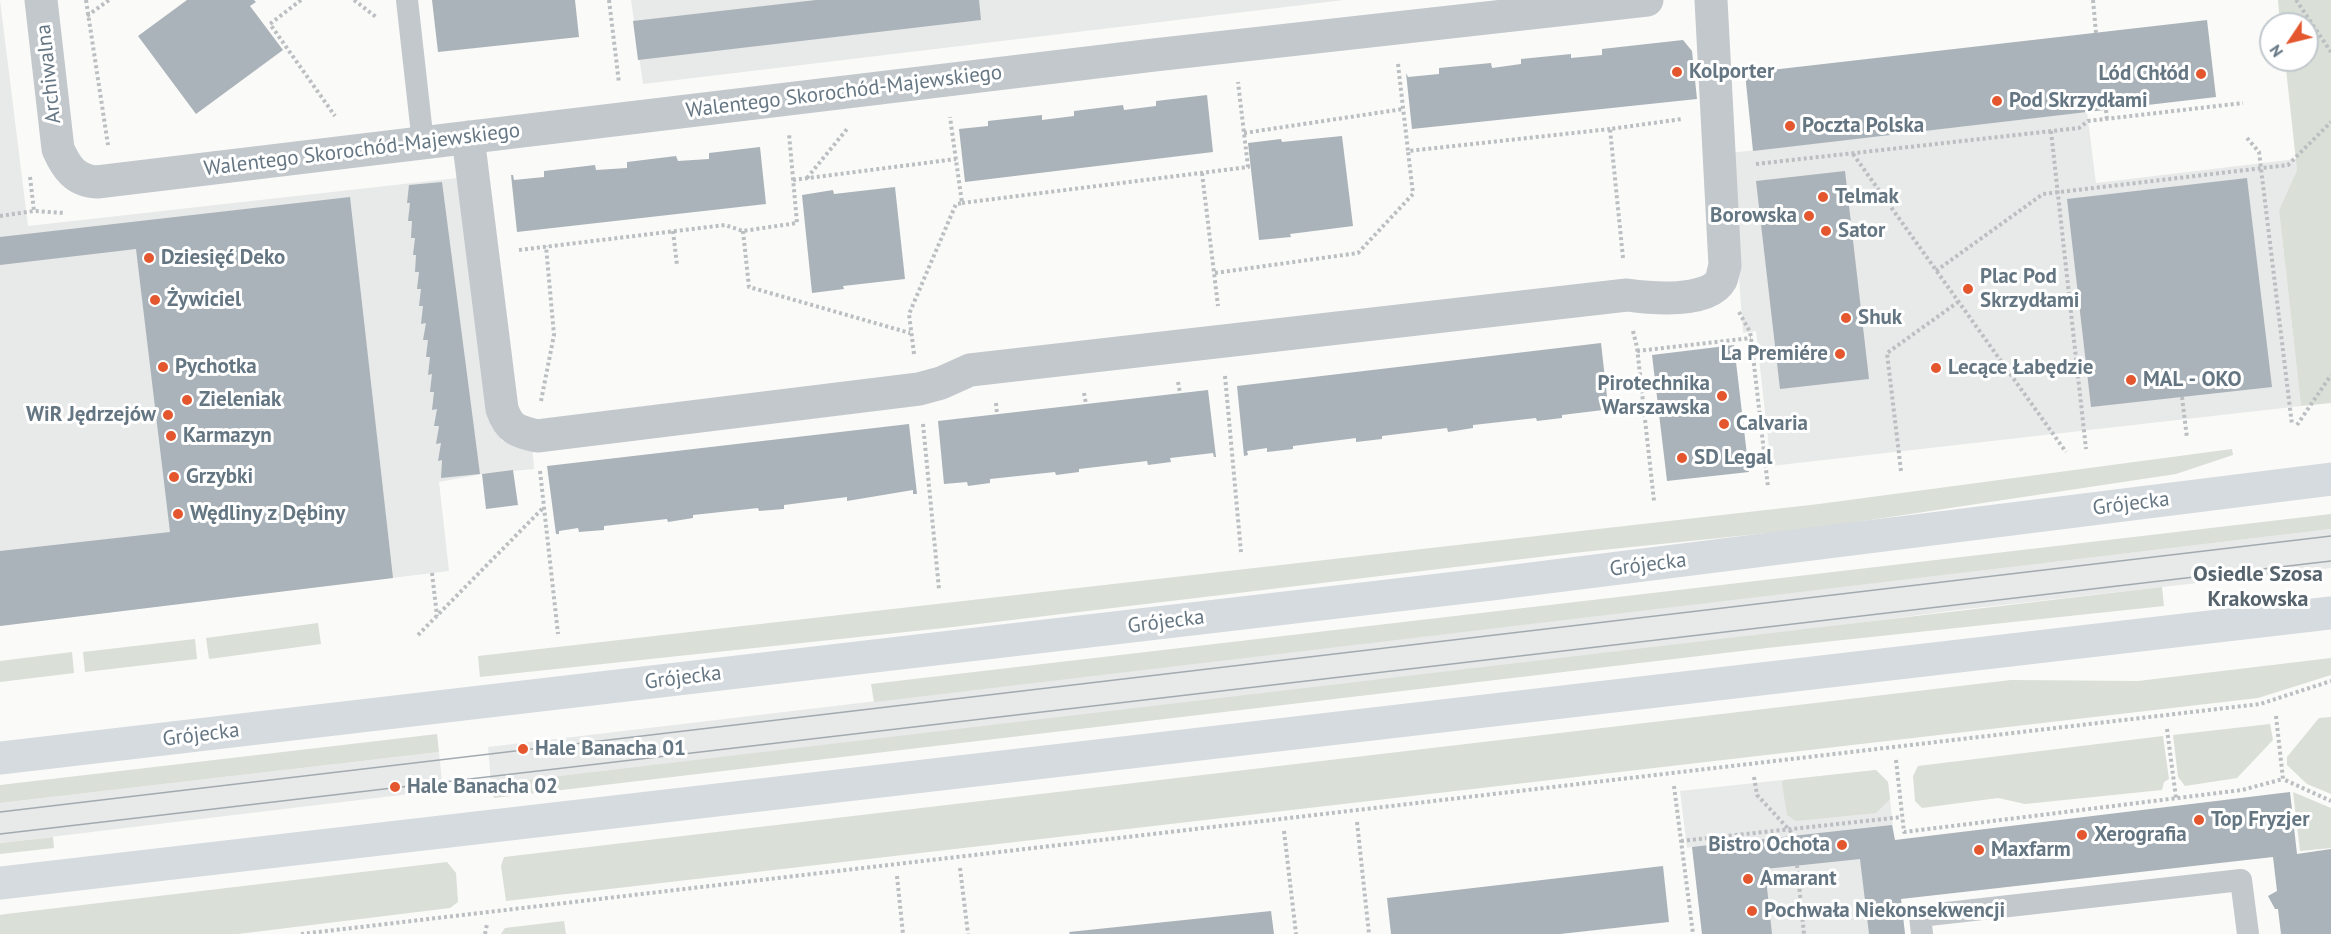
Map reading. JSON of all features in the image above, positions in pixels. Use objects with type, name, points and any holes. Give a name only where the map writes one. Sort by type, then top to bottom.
[{"type":"main road","name":"Grójecka","points":[[0,758],[1491,584],[2331,479]]},
{"type":"main road","points":[[0,883],[2331,613]]},
{"type":"street","name":"Archiwalna","points":[[41,0],[58,149]]},
{"type":"street","name":"Walentego Skorochód-Majewskiego","points":[[58,149],[66,166],[75,176],[97,182],[1154,55],[1647,0]]},
{"type":"street","points":[[468,137],[502,409],[506,421],[512,428],[537,436],[919,389],[941,384],[970,370],[1627,295],[1659,299],[1709,291],[1720,281],[1725,266],[1711,0]]},
{"type":"lane","points":[[407,0],[423,143]]},
{"type":"lane","points":[[1922,934],[1920,915],[2241,880],[2248,934]]},
{"type":"path","points":[[86,0],[108,144]]},
{"type":"path","points":[[87,16],[109,0]]},
{"type":"path","points":[[301,0],[270,24],[340,124]]},
{"type":"path","points":[[354,0],[380,20]]},
{"type":"path","points":[[609,0],[623,119]]},
{"type":"path","points":[[2092,0],[2096,33]]},
{"type":"path","points":[[2296,0],[2331,52]]},
{"type":"path","points":[[1215,273],[1358,253],[1413,194],[1398,60]]},
{"type":"path","points":[[939,589],[919,389],[909,314],[956,204],[1248,167],[1237,78]]},
{"type":"path","points":[[1750,164],[2079,128],[2088,121],[2243,103]]},
{"type":"path","points":[[949,110],[962,203]]},
{"type":"path","points":[[1244,133],[1403,110]]},
{"type":"path","points":[[2106,110],[2107,120]]},
{"type":"path","points":[[1936,271],[2043,195],[2288,165],[2331,122]]},
{"type":"path","points":[[512,250],[725,225],[743,231],[797,223],[788,128]]},
{"type":"path","points":[[807,178],[848,128]]},
{"type":"path","points":[[1408,151],[1610,129]]},
{"type":"path","points":[[2050,131],[2086,449]]},
{"type":"path","points":[[2247,138],[2259,152],[2262,168],[2295,425],[2331,375]]},
{"type":"path","points":[[1852,154],[2066,452]]},
{"type":"path","points":[[793,180],[956,159]]},
{"type":"path","points":[[2156,181],[2157,188]]},
{"type":"path","points":[[0,216],[34,211]]},
{"type":"path","points":[[673,231],[677,266]]},
{"type":"path","points":[[743,231],[749,287],[911,333]]},
{"type":"path","points":[[546,246],[554,335],[537,436],[558,634]]},
{"type":"path","points":[[1720,281],[1750,332],[1768,487]]},
{"type":"path","points":[[1900,471],[1887,352],[1958,302]]},
{"type":"path","points":[[1637,351],[1751,338]]},
{"type":"path","points":[[2182,397],[2187,438]]},
{"type":"path","points":[[418,635],[544,507]]},
{"type":"path","points":[[432,573],[437,616]]},
{"type":"path","points":[[301,934],[2260,704],[2331,681]]},
{"type":"path","points":[[2276,716],[2283,779]]},
{"type":"path","points":[[2168,729],[2176,798]]},
{"type":"path","points":[[1896,760],[1904,832],[2242,790],[2283,779],[2331,801]]},
{"type":"path","points":[[1754,777],[1757,795],[1794,835]]},
{"type":"path","points":[[1674,786],[1693,934]]},
{"type":"path","points":[[1681,841],[1902,817]]},
{"type":"path","points":[[1357,822],[1370,934]]},
{"type":"path","points":[[1284,831],[1296,934]]},
{"type":"path","points":[[1797,865],[1804,934]]},
{"type":"path","points":[[960,868],[968,934]]},
{"type":"path","points":[[897,876],[903,934]]},
{"type":"path","points":[[485,934],[487,924]]},
{"type":"shaded area","name":"Zieleniak","points":[[0,0],[28,226],[466,177],[502,441],[532,442],[534,469],[482,474],[439,482],[449,571],[0,626]]},
{"type":"shaded area","points":[[631,0],[1344,0],[643,84]]},
{"type":"shaded area","points":[[2278,0],[2331,0],[2331,403],[2301,406],[2279,210],[2297,170],[2286,72],[2319,72],[2319,12],[2279,12]]},
{"type":"shaded area","points":[[2087,112],[2096,183],[2296,159],[2297,170],[2279,210],[2301,406],[1771,466],[1756,331],[1743,333],[1730,153]]},
{"type":"shaded area","points":[[2232,449],[2233,455],[2176,474],[1817,528],[1573,553],[953,627],[480,677],[478,656],[1819,504]]},
{"type":"shaded area","points":[[2331,514],[2331,529],[874,702],[871,684]]},
{"type":"shaded area","points":[[2331,529],[2331,568],[491,784],[488,747]]},
{"type":"shaded area","points":[[2162,587],[2164,606],[1767,648],[494,798],[491,784]]},
{"type":"shaded area","points":[[318,623],[321,644],[209,659],[206,638]]},
{"type":"shaded area","points":[[195,639],[197,659],[85,672],[83,652]]},
{"type":"shaded area","points":[[72,652],[74,673],[0,682],[0,661]]},
{"type":"shaded area","points":[[2331,658],[2331,675],[2258,698],[506,901],[501,866],[504,857],[2011,680],[2138,681]]},
{"type":"shaded area","points":[[2331,717],[2331,794],[2307,784],[2287,765],[2287,757],[2319,718]]},
{"type":"shaded area","points":[[2270,724],[2273,740],[2237,778],[2185,786],[2178,777],[2173,735]]},
{"type":"shaded area","points":[[437,734],[439,752],[0,803],[0,785]]},
{"type":"shaded area","points":[[2163,736],[2169,779],[2164,782],[2162,790],[2025,804],[1998,798],[1922,808],[1915,801],[1913,776],[1918,766]]},
{"type":"shaded area","points":[[439,752],[443,790],[0,843],[0,803]]},
{"type":"shaded area","points":[[1876,770],[1888,782],[1905,934],[1702,934],[1692,847],[1687,848],[1680,791]]},
{"type":"shaded area","points":[[1876,770],[1888,782],[1890,799],[1876,813],[1796,821],[1787,815],[1782,783],[1784,780]]},
{"type":"shaded area","points":[[2293,792],[2331,808],[2331,848],[2300,851]]},
{"type":"shaded area","points":[[53,837],[54,848],[0,854],[0,843]]},
{"type":"shaded area","points":[[447,862],[456,873],[458,902],[450,908],[238,934],[0,934],[0,915],[6,914]]},
{"type":"shaded area","points":[[564,921],[566,934],[501,934],[505,928]]},
{"type":"building","points":[[187,0],[254,0],[256,2],[250,6],[283,50],[196,114],[138,36]]},
{"type":"building","points":[[432,0],[575,0],[579,37],[438,52]]},
{"type":"building","points":[[816,0],[979,0],[981,20],[638,60],[633,21]]},
{"type":"building","points":[[2207,20],[2216,97],[1753,151],[1745,73]]},
{"type":"building","points":[[1683,40],[1692,51],[1697,99],[1412,129],[1406,73],[1408,77],[1439,74],[1439,68],[1491,63],[1492,68],[1521,64],[1521,59],[1571,54],[1571,58],[1602,55],[1602,49]]},
{"type":"building","points":[[1207,95],[1213,152],[965,182],[959,129],[988,126],[988,121],[1042,115],[1042,120],[1074,116],[1074,111],[1123,105],[1124,110],[1156,106],[1156,101]]},
{"type":"building","points":[[1342,136],[1353,226],[1259,240],[1248,143]]},
{"type":"building","points":[[760,147],[766,204],[517,232],[511,175],[514,180],[544,177],[544,171],[595,165],[596,170],[627,168],[627,162],[676,156],[678,161],[709,159],[709,153]]},
{"type":"building","points":[[1845,171],[1869,379],[1780,389],[1756,181]]},
{"type":"building","points":[[2247,178],[2272,387],[2091,407],[2067,199]]},
{"type":"building","points":[[442,182],[480,474],[441,478],[442,460],[438,461],[441,443],[436,444],[439,426],[434,426],[437,409],[432,410],[434,392],[430,392],[432,374],[428,375],[430,357],[426,357],[428,340],[423,340],[426,323],[421,324],[423,306],[419,306],[421,289],[417,289],[419,272],[415,272],[416,255],[413,255],[415,238],[411,238],[412,221],[408,221],[410,203],[407,203],[409,185]]},
{"type":"building","points":[[895,187],[905,279],[843,286],[844,289],[812,293],[802,195],[833,190],[834,194]]},
{"type":"building","name":"Zieleniak","points":[[350,197],[393,578],[0,626],[0,551],[170,532],[136,249],[0,265],[0,237]]},
{"type":"building","points":[[1601,343],[1609,414],[1603,415],[1603,410],[1562,415],[1562,418],[1537,421],[1536,418],[1473,425],[1473,428],[1448,432],[1447,428],[1382,436],[1382,439],[1356,442],[1356,438],[1293,446],[1293,449],[1267,452],[1267,448],[1247,451],[1248,455],[1244,456],[1237,386]]},
{"type":"building","points":[[1734,345],[1749,472],[1667,481],[1652,355]]},
{"type":"building","points":[[1208,390],[1216,457],[1213,453],[1170,458],[1171,462],[1148,465],[1147,461],[1079,469],[1079,472],[1056,475],[1055,472],[990,479],[990,483],[968,486],[967,482],[944,484],[938,421]]},
{"type":"building","points":[[909,424],[917,494],[913,494],[913,490],[847,501],[847,497],[784,505],[784,509],[759,511],[758,508],[693,515],[693,518],[668,522],[667,519],[604,526],[604,530],[579,532],[578,528],[559,531],[559,534],[556,534],[547,466]]},
{"type":"building","points":[[513,470],[518,505],[486,509],[482,474]]},
{"type":"building","points":[[2290,792],[2297,854],[2331,849],[2331,934],[2281,934],[2278,909],[2275,909],[2268,896],[2277,891],[2273,857],[1901,899],[1905,934],[1869,934],[1860,859],[1765,869],[1772,934],[1702,934],[1692,847],[1892,825],[1895,840]]},
{"type":"building","points":[[1663,866],[1669,922],[1560,934],[1391,934],[1387,898]]},
{"type":"building","points":[[1271,911],[1274,934],[1070,934],[1069,932]]},
{"type":"tram line","points":[[0,812],[2331,536]]},
{"type":"tram line","points":[[0,834],[2331,561]]},
{"type":"place","name":"Kolporter","points":[[1677,72]]},
{"type":"place","name":"Lód Chłód","points":[[2201,74]]},
{"type":"place","name":"Pod Skrzydłami","points":[[1997,101]]},
{"type":"place","name":"Poczta Polska","points":[[1790,126]]},
{"type":"place","name":"Telmak","points":[[1823,197]]},
{"type":"place","name":"Borowska","points":[[1809,216]]},
{"type":"place","name":"Sator","points":[[1826,231]]},
{"type":"place","name":"Dziesięć Deko","points":[[149,258]]},
{"type":"place","name":"Plac Pod Skrzydłami","points":[[1968,289]]},
{"type":"place","name":"Żywiciel","points":[[155,300]]},
{"type":"place","name":"Shuk","points":[[1846,318]]},
{"type":"place","name":"La Premiére","points":[[1840,354]]},
{"type":"place","name":"Pychotka","points":[[163,367]]},
{"type":"place","name":"Lecące Łabędzie","points":[[1936,368]]},
{"type":"place","name":"MAL - OKO","points":[[2131,380]]},
{"type":"place","name":"Pirotechnika Warszawska","points":[[1722,396]]},
{"type":"place","name":"Zieleniak","points":[[187,400]]},
{"type":"place","name":"WiR Jędrzejów","points":[[168,415]]},
{"type":"place","name":"Calvaria","points":[[1724,424]]},
{"type":"place","name":"Karmazyn","points":[[171,436]]},
{"type":"place","name":"SD Legal","points":[[1682,458]]},
{"type":"place","name":"Grzybki","points":[[174,477]]},
{"type":"place","name":"Wędliny z Dębiny","points":[[178,514]]},
{"type":"place","name":"Hale Banacha 01","points":[[523,749]]},
{"type":"place","name":"Hale Banacha 02","points":[[395,787]]},
{"type":"place","name":"Top Fryzjer","points":[[2199,820]]},
{"type":"place","name":"Xerografia","points":[[2082,835]]},
{"type":"place","name":"Bistro Ochota","points":[[1842,845]]},
{"type":"place","name":"Maxfarm","points":[[1979,850]]},
{"type":"place","name":"Amarant","points":[[1748,879]]},
{"type":"place","name":"Pochwała Niekonsekwencji","points":[[1752,911]]},
{"type":"district","name":"Osiedle Szosa Krakowska","points":[[2258,588]]}]
